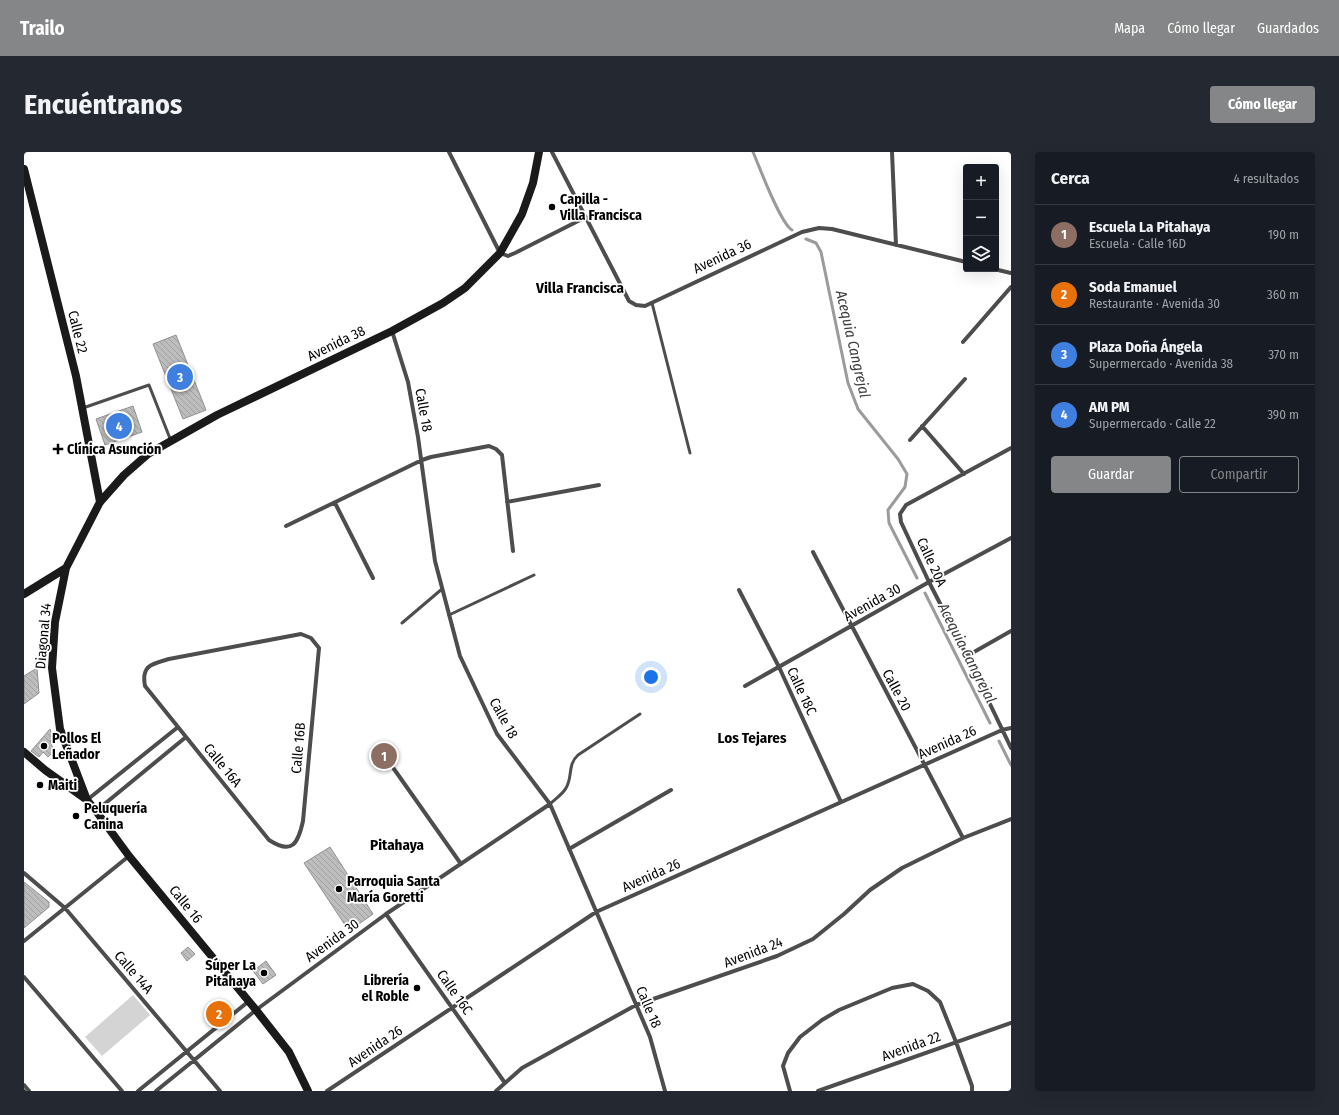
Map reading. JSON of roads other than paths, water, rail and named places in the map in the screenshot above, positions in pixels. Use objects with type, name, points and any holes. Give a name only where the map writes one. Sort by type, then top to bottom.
[{"type":"street","points":[[449,152],[500,253],[508,256],[515,254],[586,217],[552,152]]},
{"type":"street","name":"Avenida 38","points":[[100,502],[124,474],[148,454],[217,415],[392,331],[443,303],[465,288],[500,253],[522,214],[533,183],[539,152]]},
{"type":"street","points":[[892,152],[896,245],[963,261]]},
{"type":"street","name":"Calle 22","points":[[24,171],[76,376],[100,502]]},
{"type":"street","name":"Avenida 36","points":[[586,217],[629,301],[636,305],[645,306],[802,232],[819,228],[832,229],[896,245]]},
{"type":"street","points":[[999,270],[1011,273]]},
{"type":"street","points":[[963,342],[1011,288]]},
{"type":"street","name":"Calle 18","points":[[392,331],[408,382],[422,460],[435,561],[460,656],[497,734],[550,804],[650,1037],[665,1091]]},
{"type":"street","points":[[910,440],[965,379]]},
{"type":"street","points":[[922,426],[964,474],[1011,448]]},
{"type":"street","points":[[286,526],[422,460],[489,446],[496,449],[502,455],[514,551]]},
{"type":"street","name":"Calle 20A","points":[[964,474],[906,505],[900,514],[901,522],[1011,748]]},
{"type":"street","points":[[507,502],[599,485]]},
{"type":"street","name":"Diagonal 34","points":[[87,800],[60,729],[52,668],[55,622],[66,568],[100,502]]},
{"type":"street","points":[[335,503],[373,578]]},
{"type":"street","name":"Avenida 30","points":[[745,686],[929,582],[1011,538]]},
{"type":"street","name":"Calle 20","points":[[813,552],[962,838]]},
{"type":"street","points":[[24,594],[66,568]]},
{"type":"street","name":"Calle 18C","points":[[739,590],[779,667],[841,802]]},
{"type":"street","points":[[967,656],[1011,631]]},
{"type":"street","name":"Calle 16B","points":[[145,686],[145,672],[148,667],[152,664],[169,659],[301,634],[311,638],[315,642],[319,648],[303,821],[297,840],[290,846]]},
{"type":"street","name":"Calle 16A","points":[[145,686],[268,840],[277,846],[284,848],[290,846]]},
{"type":"street","points":[[87,800],[178,727]]},
{"type":"street","name":"Avenida 26","points":[[328,1091],[596,912],[1002,730],[1011,728]]},
{"type":"street","points":[[96,811],[186,737]]},
{"type":"street","name":"Calle 16","points":[[24,752],[45,770],[87,800],[129,856],[249,1001],[289,1052],[308,1091]]},
{"type":"street","points":[[394,769],[461,864]]},
{"type":"street","points":[[569,849],[671,790]]},
{"type":"street","name":"Avenida 30","points":[[156,1091],[256,1010],[386,914],[550,804]]},
{"type":"street","name":"Avenida 24","points":[[496,1091],[522,1068],[636,1005],[777,956],[813,939],[844,914],[870,890],[902,868],[962,838],[1011,819]]},
{"type":"street","points":[[24,942],[129,856]]},
{"type":"street","name":"Calle 14A","points":[[24,873],[65,908],[220,1091]]},
{"type":"street","name":"Calle 16C","points":[[386,914],[505,1082]]},
{"type":"street","points":[[24,977],[122,1091]]},
{"type":"street","points":[[790,1091],[783,1066],[788,1053],[800,1037],[822,1020],[839,1010],[892,988],[913,984],[928,991],[940,1002],[972,1086],[972,1091]]},
{"type":"street","points":[[138,1091],[249,1001]]},
{"type":"street","name":"Avenida 22","points":[[818,1091],[1011,1023]]},
{"type":"street","points":[[24,1085],[29,1091]]},
{"type":"lane","points":[[652,303],[690,454]]},
{"type":"lane","points":[[82,408],[148,385],[171,441]]},
{"type":"lane","points":[[449,615],[534,575]]},
{"type":"lane","points":[[402,623],[442,590]]},
{"type":"lane","points":[[550,804],[566,789],[569,782],[573,760],[578,755],[640,714]]},
{"type":"waterway","name":"Acequia Cangrejal","points":[[753,152],[776,206],[787,225],[792,230]]},
{"type":"waterway","name":"Acequia Cangrejal","points":[[806,239],[816,243],[821,252],[848,383],[858,409],[898,459],[907,474],[905,487],[888,510],[889,523],[917,578]]},
{"type":"waterway","name":"Acequia Cangrejal","points":[[925,593],[990,723]]},
{"type":"waterway","name":"Acequia Cangrejal","points":[[999,741],[1011,765]]},
{"type":"place","name":"Capilla - Villa Francisca","points":[[552,207]]},
{"type":"place","name":"Plaza Doña Ángela","points":[[180,377]]},
{"type":"place","name":"AM PM","points":[[119,426]]},
{"type":"place","name":"Clínica Asunción","points":[[58,449]]},
{"type":"place","name":"Pollos El Leñador","points":[[44,746]]},
{"type":"place","name":"Escuela La Pitahaya","points":[[384,756]]},
{"type":"place","name":"Maiti","points":[[40,785]]},
{"type":"place","name":"Peluquería Canina","points":[[76,816]]},
{"type":"place","name":"Parroquia Santa María Goretti","points":[[339,889]]},
{"type":"place","name":"Súper La Pitahaya","points":[[264,973]]},
{"type":"place","name":"Librería el Roble","points":[[417,988]]},
{"type":"place","name":"Soda Emanuel","points":[[219,1014]]},
{"type":"district","name":"Villa Francisca","points":[[580,288]]},
{"type":"district","name":"Los Tejares","points":[[752,738]]},
{"type":"district","name":"Pitahaya","points":[[397,845]]}]
